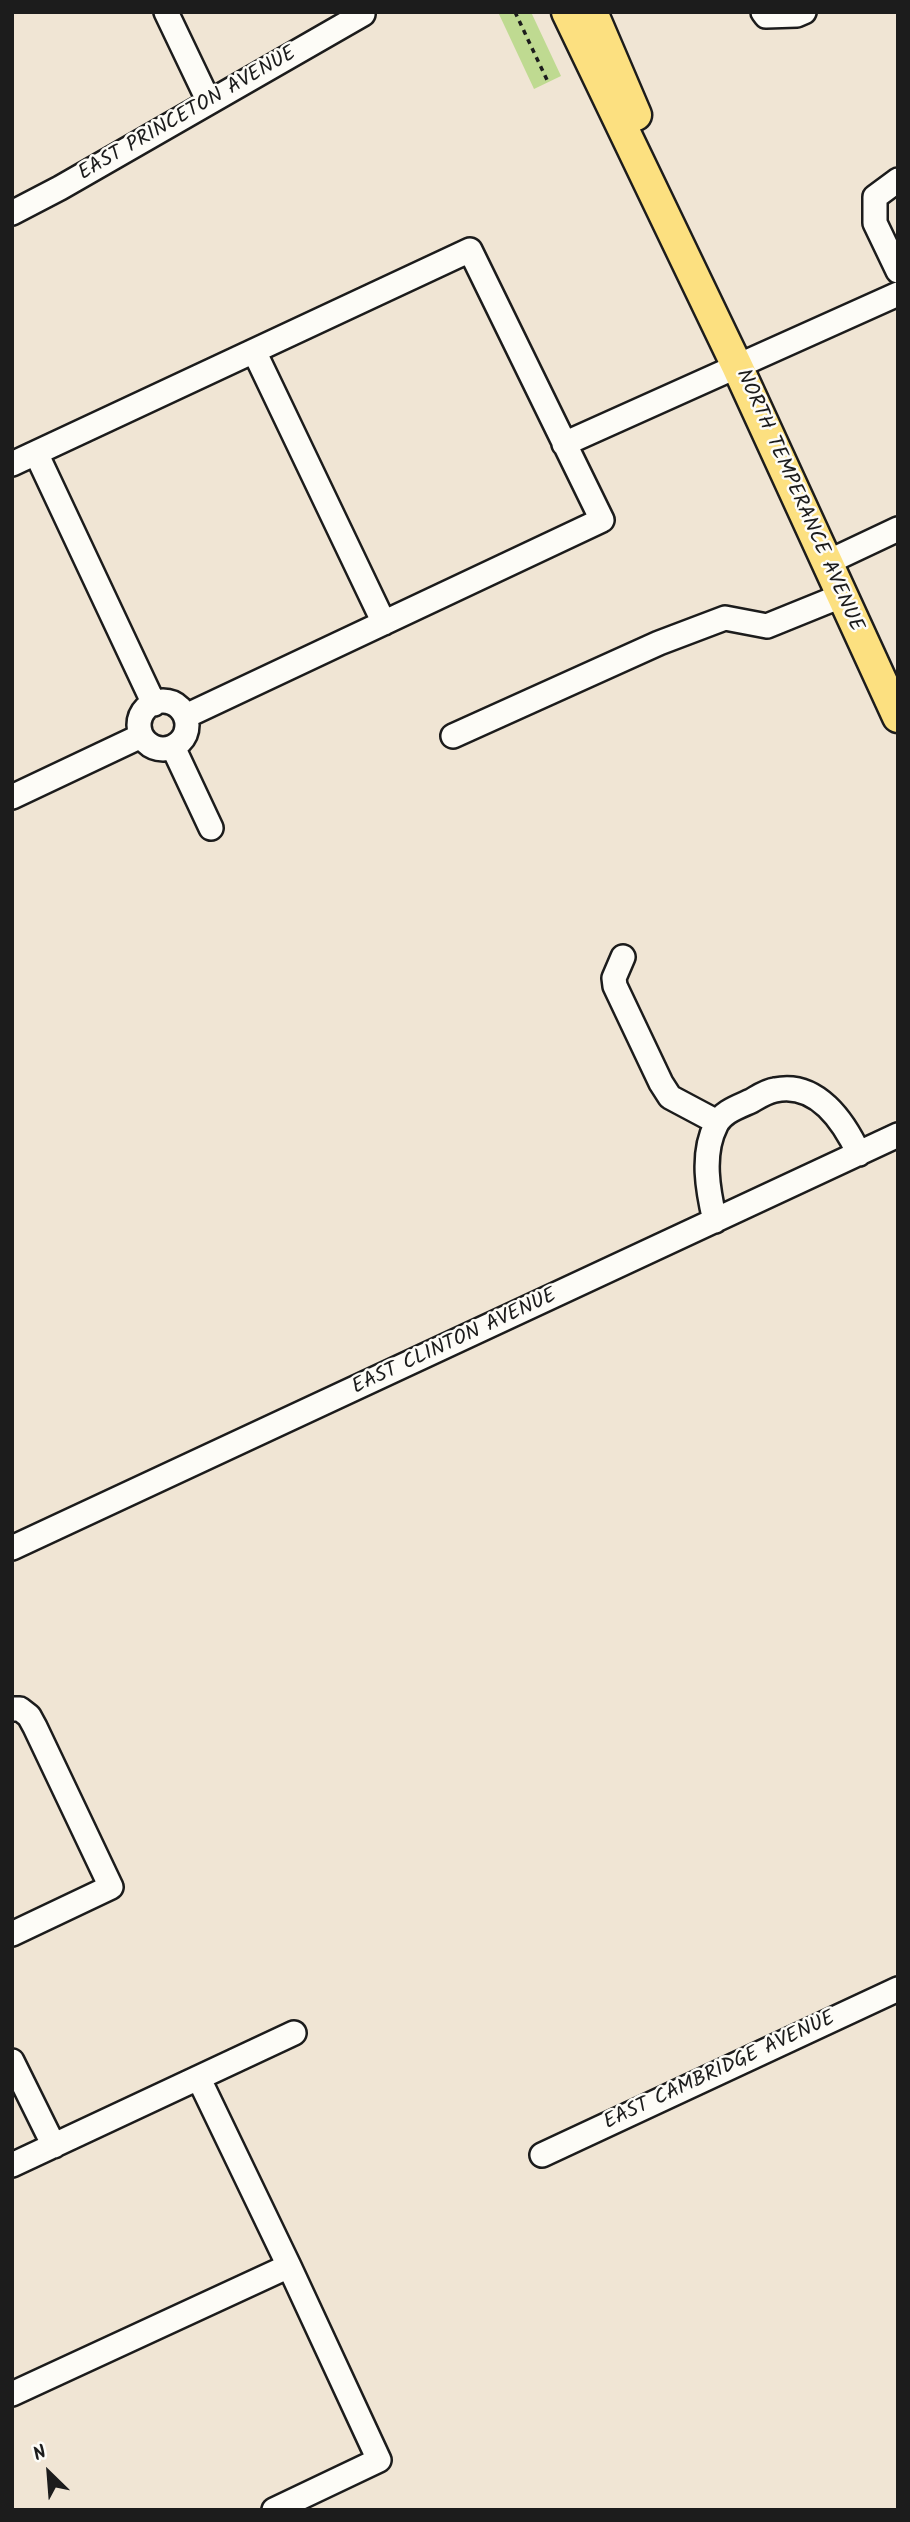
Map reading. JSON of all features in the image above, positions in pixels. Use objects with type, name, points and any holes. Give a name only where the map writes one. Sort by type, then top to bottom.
[{"type":"main road","name":"NORTH TEMPERANCE AVENUE","points":[[567,12],[737,366],[898,717]]},
{"type":"main road","name":"NORTH TEMPERANCE AVENUE","points":[[592,12],[665,186],[699,286]]},
{"type":"street","points":[[166,12],[209,103]]},
{"type":"street","points":[[763,12],[766,16],[797,15],[804,12]]},
{"type":"street","name":"EAST PRINCETON AVENUE","points":[[12,213],[61,188],[363,14]]},
{"type":"street","points":[[898,180],[874,197],[875,223],[898,271]]},
{"type":"street","points":[[12,464],[470,250],[602,520],[186,716]]},
{"type":"street","points":[[564,444],[898,294]]},
{"type":"street","points":[[254,351],[384,623]]},
{"type":"street","points":[[36,453],[154,704]]},
{"type":"street","points":[[826,563],[898,529]]},
{"type":"street","points":[[453,736],[659,643],[725,618],[767,625],[841,596]]},
{"type":"street","points":[[169,702],[176,705],[186,716],[187,731],[173,747],[152,747],[141,736],[139,729],[142,714],[154,704],[169,702]]},
{"type":"street","points":[[12,797],[141,736]]},
{"type":"street","points":[[173,747],[211,828]]},
{"type":"street","points":[[623,957],[614,978],[615,986],[661,1083],[670,1097],[717,1122]]},
{"type":"street","points":[[715,1221],[708,1194],[707,1175],[711,1139],[717,1122],[725,1114],[769,1091],[790,1089],[814,1097],[839,1117],[859,1154]]},
{"type":"street","name":"EAST CLINTON AVENUE","points":[[12,1548],[898,1135]]},
{"type":"street","points":[[12,1709],[20,1709],[29,1716],[111,1887],[12,1934]]},
{"type":"street","name":"EAST CAMBRIDGE AVENUE","points":[[542,2155],[898,1989]]},
{"type":"street","points":[[12,2165],[294,2033]]},
{"type":"street","points":[[12,2061],[54,2146]]},
{"type":"street","points":[[199,2079],[379,2460],[274,2510]]},
{"type":"street","points":[[12,2394],[289,2266]]},
{"type":"path","points":[[515,12],[547,80]]},
{"type":"green space","points":[[498,12],[531,12],[561,76],[534,89]]}]
